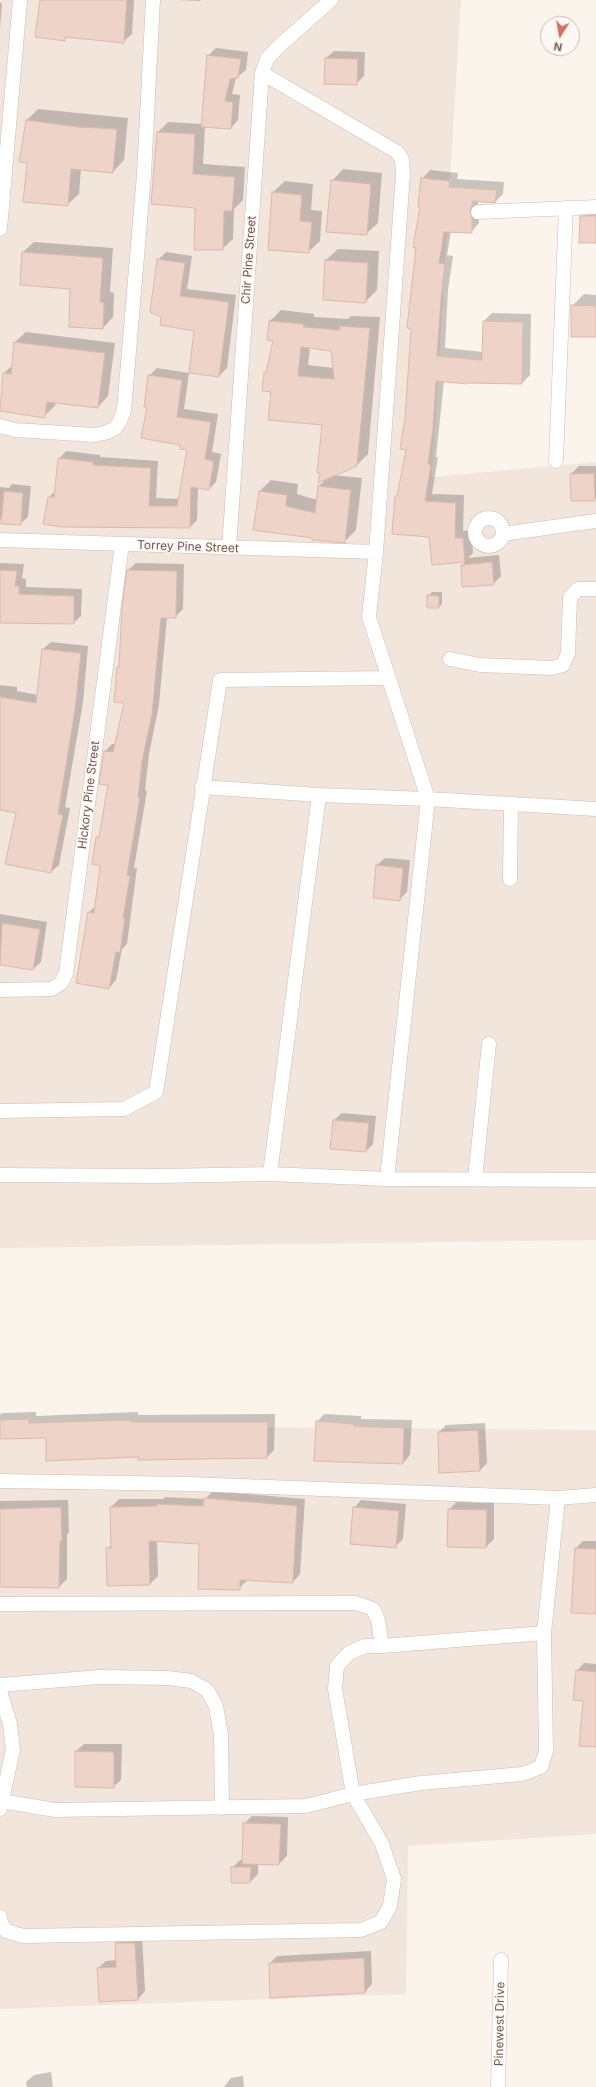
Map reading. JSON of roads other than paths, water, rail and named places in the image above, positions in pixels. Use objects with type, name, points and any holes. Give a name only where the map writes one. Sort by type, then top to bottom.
[{"type":"street","points":[[0,229],[20,0]]},
{"type":"street","points":[[0,426],[15,430],[95,435],[108,432],[115,428],[120,421],[124,410],[144,174],[153,0]]},
{"type":"street","name":"Chir Pine Street","points":[[229,548],[262,72],[267,59],[277,48],[331,0]]},
{"type":"street","points":[[262,72],[397,152],[402,159],[402,182],[376,552],[369,617],[428,799],[387,1179]]},
{"type":"street","points":[[478,212],[596,207]]},
{"type":"street","points":[[556,461],[566,208]]},
{"type":"street","points":[[503,534],[596,521]]},
{"type":"street","name":"Torrey Pine Street","points":[[0,540],[376,552]]},
{"type":"street","name":"Hickory Pine Street","points":[[0,990],[52,989],[61,983],[66,973],[122,544]]},
{"type":"street","points":[[450,659],[480,665],[552,668],[563,665],[568,653],[570,597],[578,589],[596,589]]},
{"type":"street","points":[[0,1111],[124,1109],[156,1092],[202,787],[220,680],[389,678]]},
{"type":"street","points":[[202,787],[319,795],[428,799],[596,809]]},
{"type":"street","points":[[270,1174],[319,795]]},
{"type":"street","points":[[510,880],[511,804]]},
{"type":"street","points":[[475,1179],[489,1044]]},
{"type":"street","points":[[0,1176],[270,1174],[387,1179],[596,1180]]},
{"type":"street","points":[[0,1481],[190,1484],[558,1498],[596,1495]]},
{"type":"street","points":[[0,1691],[10,1724],[12,1750],[9,1772],[0,1805],[55,1810],[306,1806],[353,1794],[421,1783],[522,1774],[542,1767],[546,1751],[544,1633],[558,1498]]},
{"type":"street","points":[[0,1604],[356,1603],[373,1609],[378,1620],[382,1646]]},
{"type":"street","points":[[0,1917],[1,1923],[6,1931],[23,1936],[361,1930],[381,1922],[390,1906],[394,1879],[382,1844],[353,1794],[335,1689],[337,1666],[349,1653],[365,1646],[382,1646],[544,1633]]},
{"type":"street","points":[[0,1685],[100,1677],[168,1678],[191,1681],[207,1690],[216,1706],[221,1735],[222,1808]]},
{"type":"street","name":"Pinewest Drive","points":[[498,2087],[501,1960]]}]
